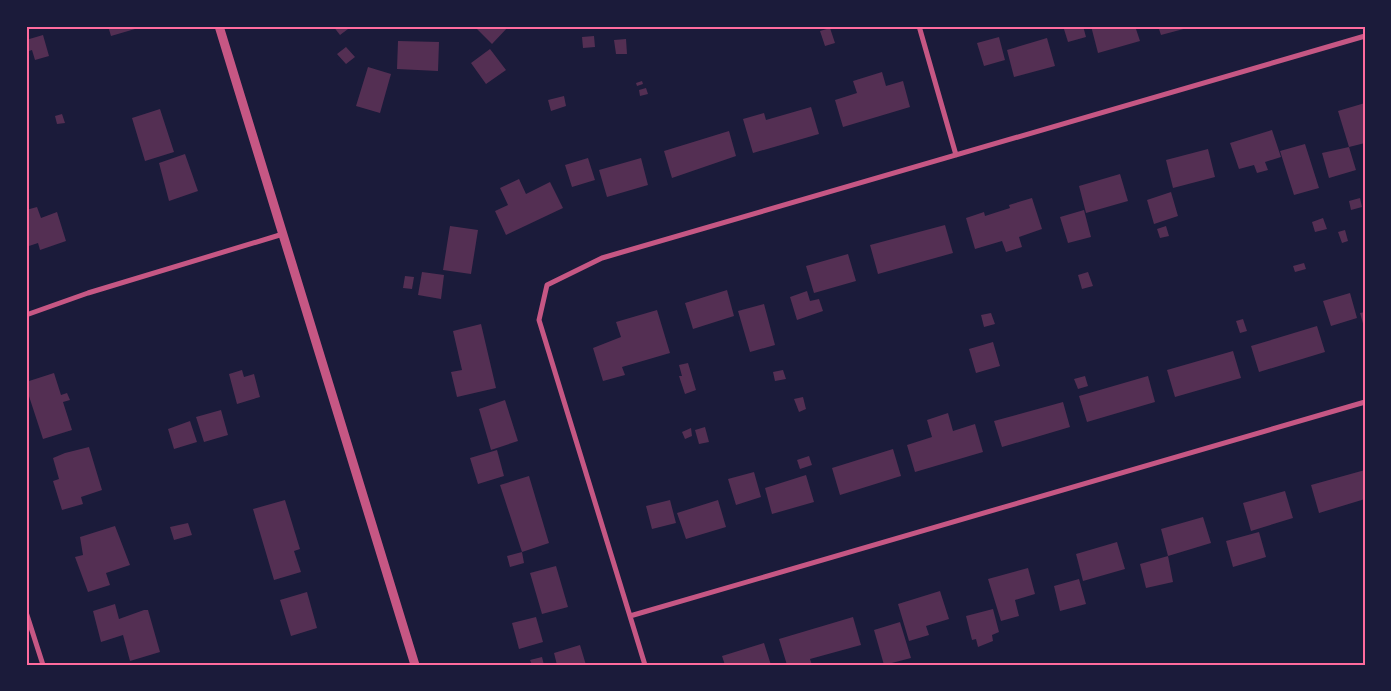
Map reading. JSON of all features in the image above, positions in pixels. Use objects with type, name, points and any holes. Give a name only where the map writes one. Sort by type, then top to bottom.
[{"type":"street","points":[[219,26],[415,665]]},
{"type":"street","points":[[919,26],[956,155]]},
{"type":"street","points":[[645,665],[539,320],[546,285],[602,258],[1365,36]]},
{"type":"street","points":[[26,315],[88,293],[283,234]]},
{"type":"street","points":[[630,616],[1365,402]]},
{"type":"street","points":[[26,612],[43,665]]},
{"type":"building","points":[[108,26],[135,26],[135,29],[111,36]]},
{"type":"building","points":[[333,26],[352,26],[340,35]]},
{"type":"building","points":[[474,26],[509,26],[492,44]]},
{"type":"building","points":[[1063,26],[1083,26],[1086,37],[1068,42]]},
{"type":"building","points":[[1091,26],[1135,26],[1140,41],[1098,53]]},
{"type":"building","points":[[1158,26],[1191,26],[1191,27],[1161,35]]},
{"type":"building","points":[[830,28],[835,43],[825,46],[820,31]]},
{"type":"building","points":[[43,35],[49,56],[35,60],[32,50],[26,52],[26,40]]},
{"type":"building","points":[[594,36],[595,47],[583,48],[582,37]]},
{"type":"building","points":[[999,37],[1005,60],[984,66],[977,43]]},
{"type":"building","points":[[1047,38],[1055,66],[1014,77],[1007,50]]},
{"type":"building","points":[[626,39],[627,54],[616,54],[614,40]]},
{"type":"building","points":[[398,41],[439,42],[438,71],[397,69]]},
{"type":"building","points":[[346,47],[355,57],[346,64],[337,54]]},
{"type":"building","points":[[490,49],[506,70],[486,84],[471,63]]},
{"type":"building","points":[[368,67],[391,74],[380,113],[356,106]]},
{"type":"building","points":[[882,72],[886,86],[903,81],[910,107],[843,127],[835,100],[857,93],[853,81]]},
{"type":"building","points":[[642,81],[643,84],[637,86],[636,83]]},
{"type":"building","points":[[646,88],[648,94],[640,96],[639,90]]},
{"type":"building","points":[[564,96],[566,106],[551,111],[548,100]]},
{"type":"building","points":[[1365,103],[1365,143],[1349,147],[1338,111]]},
{"type":"building","points":[[811,107],[819,134],[753,153],[743,119],[764,113],[766,120]]},
{"type":"building","points":[[160,109],[174,152],[145,161],[132,118]]},
{"type":"building","points":[[62,114],[65,123],[57,124],[55,116]]},
{"type":"building","points":[[1272,130],[1281,157],[1265,162],[1268,170],[1257,173],[1254,165],[1239,169],[1230,143]]},
{"type":"building","points":[[729,131],[736,156],[672,178],[664,151]]},
{"type":"building","points":[[1305,144],[1319,188],[1294,195],[1280,151]]},
{"type":"building","points":[[1349,147],[1356,170],[1329,178],[1322,153]]},
{"type":"building","points":[[1208,149],[1215,177],[1173,188],[1166,160]]},
{"type":"building","points":[[185,154],[198,191],[169,201],[159,163]]},
{"type":"building","points":[[588,158],[595,180],[572,187],[565,165]]},
{"type":"building","points":[[641,158],[648,185],[607,197],[599,170]]},
{"type":"building","points":[[1120,174],[1128,201],[1086,213],[1079,186]]},
{"type":"building","points":[[519,179],[526,194],[550,182],[563,208],[506,235],[495,211],[508,205],[500,188]]},
{"type":"building","points":[[1171,192],[1178,216],[1154,224],[1147,200]]},
{"type":"building","points":[[1032,198],[1042,229],[1019,237],[1022,247],[1006,252],[1002,241],[975,249],[966,218],[984,212],[985,216],[1010,208],[1009,205]]},
{"type":"building","points":[[1360,198],[1362,207],[1351,210],[1349,201]]},
{"type":"building","points":[[37,207],[41,218],[57,212],[66,241],[40,250],[38,243],[26,247],[26,210]]},
{"type":"building","points":[[1084,210],[1091,237],[1068,243],[1060,217]]},
{"type":"building","points":[[1323,218],[1327,229],[1315,232],[1312,222]]},
{"type":"building","points":[[945,225],[953,253],[878,274],[870,245]]},
{"type":"building","points":[[450,226],[478,230],[471,274],[443,270]]},
{"type":"building","points":[[1166,226],[1169,236],[1160,238],[1157,229]]},
{"type":"building","points":[[1345,230],[1348,241],[1342,243],[1338,232]]},
{"type":"building","points":[[848,254],[856,281],[814,293],[806,266]]},
{"type":"building","points":[[1304,263],[1306,269],[1295,272],[1293,266]]},
{"type":"building","points":[[422,272],[444,275],[441,299],[418,295]]},
{"type":"building","points":[[1088,272],[1093,286],[1082,289],[1078,275]]},
{"type":"building","points":[[405,276],[414,277],[412,289],[403,288]]},
{"type":"building","points":[[727,290],[734,316],[693,329],[685,303]]},
{"type":"building","points":[[807,291],[810,301],[819,299],[823,311],[797,320],[790,297]]},
{"type":"building","points":[[1350,293],[1357,318],[1331,326],[1323,301]]},
{"type":"building","points":[[764,304],[775,345],[750,352],[738,311]]},
{"type":"building","points":[[657,310],[670,353],[622,367],[625,375],[603,381],[593,348],[621,337],[616,322]]},
{"type":"building","points":[[1365,312],[1365,327],[1364,327],[1360,313]]},
{"type":"building","points":[[991,313],[995,324],[984,327],[981,315]]},
{"type":"building","points":[[1243,319],[1247,331],[1240,333],[1236,321]]},
{"type":"building","points":[[481,324],[496,388],[457,397],[451,372],[462,370],[453,331]]},
{"type":"building","points":[[1317,326],[1325,352],[1259,372],[1251,346]]},
{"type":"building","points":[[993,342],[1000,366],[976,373],[969,349]]},
{"type":"building","points":[[1233,351],[1241,378],[1175,397],[1167,370]]},
{"type":"building","points":[[688,363],[696,390],[685,394],[679,376],[682,376],[679,365]]},
{"type":"building","points":[[242,370],[244,377],[254,374],[260,397],[237,404],[229,374]]},
{"type":"building","points":[[783,370],[786,379],[775,381],[773,372]]},
{"type":"building","points":[[54,373],[61,395],[67,393],[70,400],[63,402],[72,430],[43,439],[26,382]]},
{"type":"building","points":[[1085,376],[1088,386],[1078,389],[1074,379]]},
{"type":"building","points":[[1148,376],[1155,402],[1087,422],[1079,396]]},
{"type":"building","points":[[803,397],[806,409],[799,412],[794,399]]},
{"type":"building","points":[[505,400],[518,441],[491,450],[479,409]]},
{"type":"building","points":[[1063,402],[1070,427],[1002,447],[994,421]]},
{"type":"building","points":[[221,410],[228,435],[204,442],[196,417]]},
{"type":"building","points":[[948,413],[953,431],[975,424],[983,452],[915,472],[907,445],[932,437],[927,420]]},
{"type":"building","points":[[190,421],[197,442],[174,449],[168,429]]},
{"type":"building","points":[[705,427],[709,442],[699,444],[695,430]]},
{"type":"building","points":[[691,428],[692,436],[685,439],[682,432]]},
{"type":"building","points":[[89,447],[102,490],[81,497],[83,504],[62,510],[53,481],[59,479],[53,458]]},
{"type":"building","points":[[893,449],[901,476],[840,495],[832,468]]},
{"type":"building","points":[[497,450],[504,476],[478,484],[470,458]]},
{"type":"building","points":[[809,456],[812,465],[800,469],[797,460]]},
{"type":"building","points":[[1365,470],[1365,499],[1319,513],[1311,485]]},
{"type":"building","points":[[754,472],[761,497],[736,505],[728,479]]},
{"type":"building","points":[[806,475],[814,502],[772,514],[765,488]]},
{"type":"building","points":[[529,476],[549,543],[522,552],[500,485]]},
{"type":"building","points":[[1285,491],[1293,518],[1251,531],[1243,503]]},
{"type":"building","points":[[285,500],[300,549],[294,551],[301,572],[274,580],[253,509]]},
{"type":"building","points":[[670,500],[676,523],[652,529],[646,506]]},
{"type":"building","points":[[718,500],[726,527],[686,539],[677,513]]},
{"type":"building","points":[[1203,517],[1211,543],[1168,556],[1161,529]]},
{"type":"building","points":[[188,523],[192,535],[174,540],[170,527]]},
{"type":"building","points":[[115,526],[130,565],[106,573],[110,585],[88,592],[75,557],[83,555],[80,537]]},
{"type":"building","points":[[1259,532],[1266,557],[1233,567],[1226,541]]},
{"type":"building","points":[[1117,542],[1125,569],[1083,581],[1076,554]]},
{"type":"building","points":[[522,552],[524,563],[510,567],[507,556]]},
{"type":"building","points":[[1168,556],[1173,582],[1146,588],[1140,564]]},
{"type":"building","points":[[556,566],[568,607],[542,614],[530,573]]},
{"type":"building","points":[[1028,568],[1035,594],[1015,600],[1019,616],[1001,621],[988,579]]},
{"type":"building","points":[[1079,579],[1086,604],[1060,611],[1054,586]]},
{"type":"building","points":[[940,591],[949,619],[926,626],[929,635],[909,641],[898,604]]},
{"type":"building","points":[[307,592],[317,628],[291,636],[280,600]]},
{"type":"building","points":[[115,604],[119,619],[148,610],[160,652],[130,661],[123,635],[101,642],[93,611]]},
{"type":"building","points":[[993,609],[999,632],[992,635],[993,641],[978,647],[976,639],[972,640],[966,616]]},
{"type":"building","points":[[536,617],[543,642],[519,649],[512,623]]},
{"type":"building","points":[[853,617],[861,645],[810,659],[812,665],[787,665],[779,639]]},
{"type":"building","points":[[900,622],[911,658],[884,665],[874,630]]},
{"type":"building","points":[[764,643],[771,665],[725,665],[722,656]]},
{"type":"building","points":[[580,645],[586,665],[557,665],[554,653]]},
{"type":"building","points":[[542,657],[544,665],[532,665],[530,660]]}]
